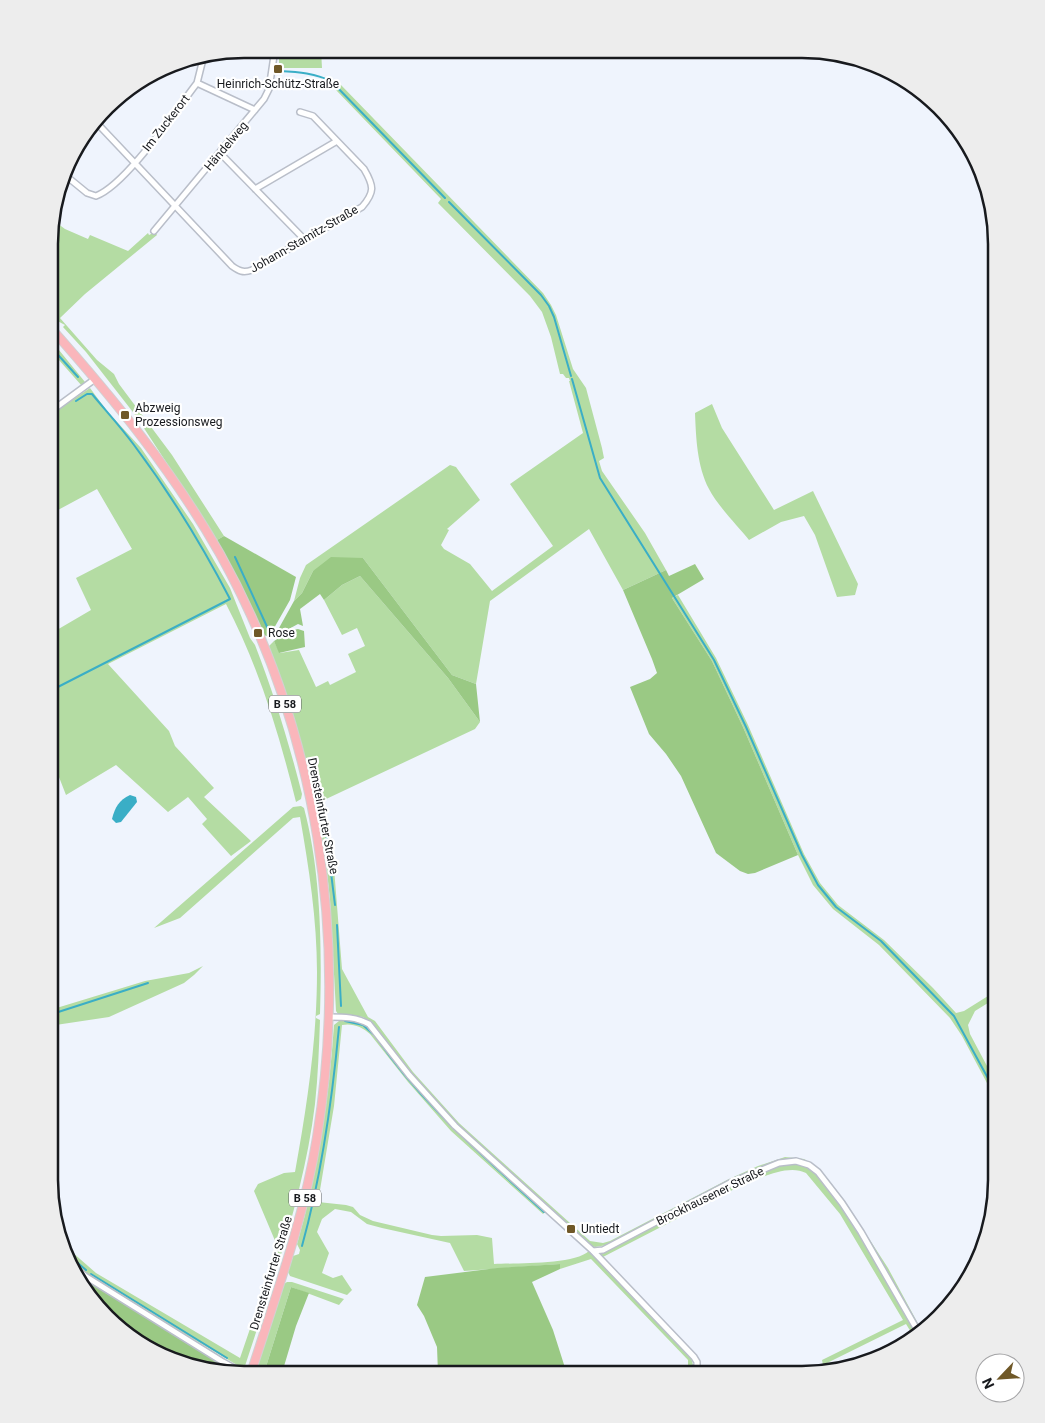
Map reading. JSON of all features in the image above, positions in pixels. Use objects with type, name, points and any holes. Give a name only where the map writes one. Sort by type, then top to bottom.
[{"type":"main road","name":"Drensteinfurter Straße","points":[[58,335],[147,443],[199,520],[220,555],[243,600],[263,643],[278,685],[305,774],[320,852],[328,934],[329,1016],[326,1073],[317,1140],[310,1174],[291,1249],[253,1366]]},
{"type":"street","name":"Händelweg","points":[[154,231],[255,110],[269,89],[274,58]]},
{"type":"street","name":"Im Zuckerort","points":[[135,163],[197,83],[202,62]]},
{"type":"street","name":"Im Zuckerort","points":[[197,83],[255,110]]},
{"type":"street","name":"Johann-Stamitz-Straße","points":[[175,206],[238,271],[245,272],[252,270],[362,207],[371,197],[372,187],[364,169],[313,116],[300,112]]},
{"type":"street","name":"Im Zuckerort","points":[[100,126],[175,206]]},
{"type":"street","points":[[255,188],[337,141]]},
{"type":"street","points":[[220,153],[305,240]]},
{"type":"street","points":[[69,179],[87,193],[96,196],[103,194],[135,163]]},
{"type":"street","points":[[58,406],[95,379]]},
{"type":"street","points":[[329,1016],[353,1017],[369,1024],[409,1075],[455,1126],[593,1251],[697,1362],[696,1366]]},
{"type":"street","name":"Brockhausener Straße","points":[[593,1251],[602,1250],[730,1183],[779,1163],[796,1161],[809,1165],[818,1172],[842,1203],[862,1232],[915,1327]]},
{"type":"street","points":[[83,1274],[229,1365]]},
{"type":"green space","points":[[279,58],[321,58],[322,68],[279,68]]},
{"type":"green space","points":[[340,84],[543,293],[556,315],[573,369],[586,388],[604,458],[599,461],[602,471],[645,533],[666,570],[623,590],[589,529],[490,601],[476,684],[452,675],[363,558],[313,571],[302,593],[294,601],[300,578],[306,565],[450,465],[456,467],[480,500],[447,529],[449,530],[441,545],[444,549],[470,564],[492,591],[553,546],[510,484],[583,433],[569,378],[560,374],[551,337],[542,312],[530,296],[438,203],[441,199],[335,89]]},
{"type":"green space","points":[[59,224],[88,239],[90,235],[128,251],[148,233],[149,235],[155,232],[157,235],[85,294],[60,318],[97,360],[114,374],[119,384],[172,455],[224,536],[217,540],[136,416],[86,352],[63,327],[65,325],[58,321]]},
{"type":"green space","points":[[58,349],[85,382],[82,386],[58,359]]},
{"type":"green space","points":[[90,388],[107,411],[141,448],[193,524],[230,588],[250,638],[255,645],[269,682],[302,794],[301,799],[296,802],[283,751],[267,701],[238,628],[226,604],[108,664],[169,731],[175,746],[214,788],[204,797],[251,841],[231,856],[202,824],[207,819],[188,797],[168,812],[116,765],[66,795],[58,774],[58,629],[91,610],[76,578],[132,549],[97,489],[58,510],[58,410]]},
{"type":"green space","points":[[712,404],[722,428],[774,510],[813,491],[858,584],[855,595],[837,597],[815,535],[804,516],[781,522],[749,540],[717,502],[709,489],[702,471],[695,422],[695,413]]},
{"type":"green space","points":[[224,536],[296,577],[290,600],[269,637],[264,635],[240,583],[217,540]]},
{"type":"green space","points":[[331,557],[363,558],[452,675],[476,684],[480,722],[448,678],[360,576],[342,585],[324,600],[320,594],[300,609],[303,626],[298,624],[274,637],[294,601],[302,593],[313,571]]},
{"type":"green space","points":[[695,564],[704,579],[672,598],[712,661],[743,727],[798,855],[755,873],[748,874],[740,871],[716,853],[681,776],[649,734],[630,687],[650,679],[657,673],[623,590],[666,570],[669,576]]},
{"type":"green space","points":[[360,576],[448,678],[480,722],[475,729],[324,800],[333,855],[342,969],[368,1017],[375,1021],[413,1072],[459,1123],[590,1241],[603,1243],[610,1241],[727,1180],[758,1166],[785,1157],[804,1159],[820,1169],[844,1200],[888,1268],[918,1324],[916,1326],[863,1232],[819,1171],[796,1159],[779,1161],[728,1182],[607,1245],[595,1247],[589,1245],[457,1125],[411,1075],[371,1023],[363,1017],[338,1014],[336,1011],[330,900],[325,854],[315,801],[285,691],[269,646],[274,641],[280,653],[299,650],[316,687],[328,681],[330,685],[356,672],[348,654],[365,646],[357,628],[342,635],[324,600],[342,585]]},
{"type":"green space","points":[[678,595],[716,658],[748,725],[804,854],[820,883],[838,905],[884,940],[956,1013],[964,1011],[988,996],[988,1003],[975,1011],[968,1025],[970,1034],[988,1068],[988,1085],[962,1036],[950,1018],[879,945],[833,909],[813,885],[712,661],[672,598]]},
{"type":"green space","points":[[298,629],[304,631],[305,647],[279,653],[274,641]]},
{"type":"green space","points":[[301,806],[304,808],[314,858],[319,910],[320,1014],[316,1018],[320,1020],[315,1104],[303,1171],[286,1236],[245,1366],[238,1366],[86,1275],[81,1271],[73,1253],[96,1273],[240,1358],[268,1276],[276,1243],[254,1191],[258,1184],[284,1173],[295,1172],[310,1073],[317,997],[317,953],[312,894],[300,817],[293,818],[180,918],[154,928],[293,807]]},
{"type":"green space","points":[[203,966],[184,983],[109,1017],[58,1025],[58,1008],[145,981],[189,973]]},
{"type":"green space","points":[[339,1021],[359,1022],[367,1026],[408,1076],[546,1211],[543,1214],[451,1131],[408,1082],[370,1034],[354,1025],[342,1025],[334,1106],[318,1202],[353,1207],[360,1215],[373,1221],[432,1235],[477,1235],[492,1238],[494,1264],[558,1261],[582,1256],[589,1251],[691,1357],[692,1366],[687,1366],[688,1360],[591,1259],[560,1269],[560,1264],[464,1271],[450,1243],[367,1224],[351,1212],[335,1209],[322,1219],[317,1232],[329,1253],[322,1273],[333,1278],[342,1275],[352,1290],[347,1295],[290,1276],[288,1272],[293,1256],[299,1254],[300,1250],[297,1244],[317,1163],[329,1080],[334,1025]]},
{"type":"green space","points":[[796,1163],[807,1167],[815,1173],[860,1233],[914,1328],[910,1330],[906,1324],[823,1364],[822,1360],[903,1320],[840,1214],[806,1173],[799,1171],[777,1172],[748,1182],[601,1258],[603,1251],[730,1185],[779,1165]]},
{"type":"green space","points":[[560,1264],[560,1269],[532,1282],[553,1330],[564,1366],[438,1366],[437,1347],[424,1316],[417,1305],[425,1277],[497,1268]]},
{"type":"green space","points":[[87,1280],[224,1364],[184,1356],[150,1341],[112,1311]]},
{"type":"green space","points":[[292,1282],[344,1299],[339,1305],[291,1287],[266,1366],[258,1366],[258,1364],[284,1284]]},
{"type":"green space","points":[[291,1287],[309,1293],[296,1326],[284,1366],[266,1366]]},
{"type":"water","points":[[130,795],[136,797],[137,802],[121,822],[116,823],[112,819],[116,807],[123,799]]},
{"type":"waterway","points":[[279,71],[313,75],[332,82],[445,198]]},
{"type":"waterway","points":[[449,202],[541,295],[549,306],[571,376]]},
{"type":"waterway","points":[[58,355],[78,377]]},
{"type":"waterway","points":[[572,379],[600,478],[714,660],[746,727],[802,855],[818,885],[836,907],[881,941],[954,1016],[988,1078]]},
{"type":"waterway","points":[[58,687],[230,599],[185,520],[129,438],[92,394],[87,394],[76,401]]},
{"type":"waterway","points":[[235,557],[269,631]]},
{"type":"waterway","points":[[323,808],[335,905]]},
{"type":"waterway","points":[[337,925],[341,1006]]},
{"type":"waterway","points":[[58,1012],[148,983]]},
{"type":"waterway","points":[[345,1021],[363,1025],[373,1034]]},
{"type":"waterway","points":[[302,1246],[325,1138],[339,1027]]},
{"type":"waterway","points":[[376,1037],[394,1062],[434,1108],[544,1212]]},
{"type":"waterway","points":[[77,1263],[86,1270]]},
{"type":"waterway","points":[[91,1274],[227,1358]]},
{"type":"place","name":"Heinrich-Schütz-Straße","points":[[278,69]]},
{"type":"place","name":"Abzweig Prozessionsweg","points":[[125,415]]},
{"type":"place","name":"Rose","points":[[258,633]]},
{"type":"place","name":"Untiedt","points":[[571,1229]]}]
